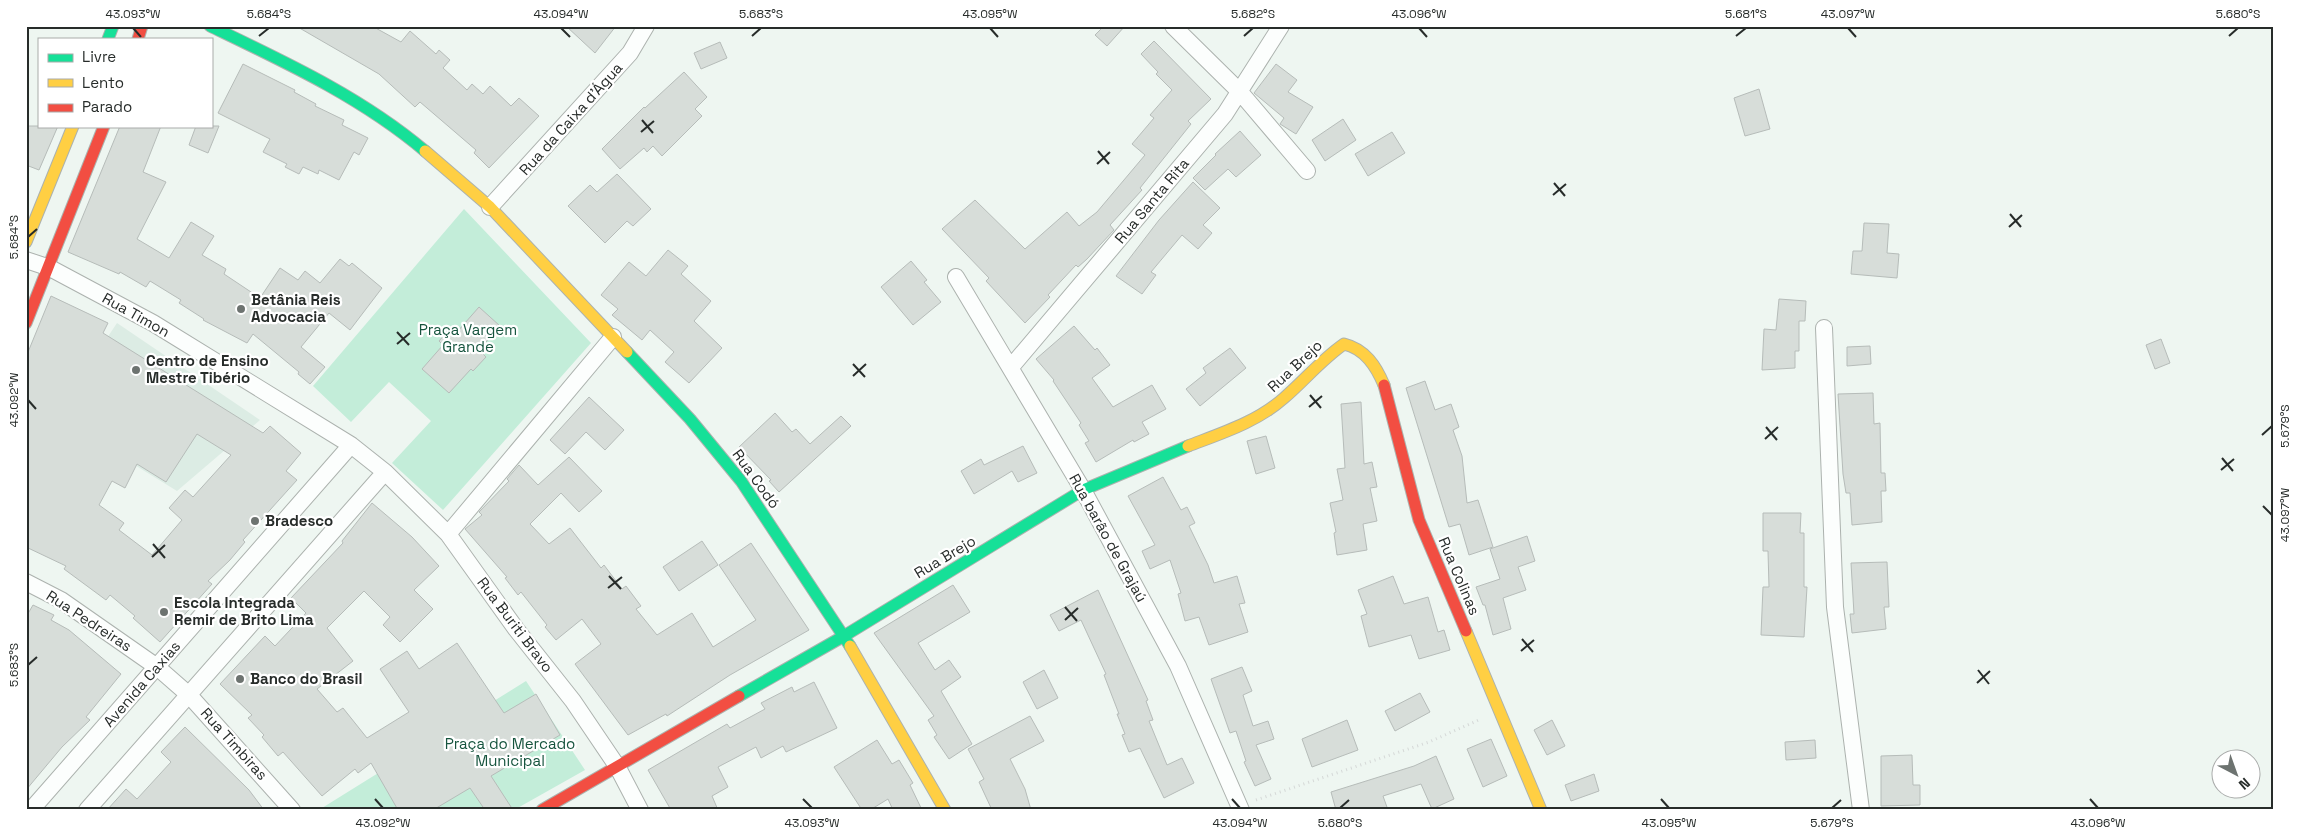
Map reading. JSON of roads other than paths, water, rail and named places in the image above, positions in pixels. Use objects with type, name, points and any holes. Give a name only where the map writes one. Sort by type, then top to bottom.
[{"type":"street","points":[[108,38],[113,26]]},
{"type":"street","points":[[138,38],[142,26]]},
{"type":"street","name":"Rua Codó","points":[[210,26],[294,66],[395,126],[490,207],[690,419],[741,481],[844,636],[944,810]]},
{"type":"street","name":"Rua da Caixa d'Água","points":[[490,207],[630,54],[646,26]]},
{"type":"street","points":[[1173,26],[1240,92],[1307,172]]},
{"type":"street","name":"Rua Santa Rita","points":[[1011,367],[1224,114],[1281,26]]},
{"type":"street","points":[[26,242],[72,128]]},
{"type":"street","points":[[26,324],[50,268],[103,128]]},
{"type":"street","name":"Rua Timon","points":[[26,260],[50,268],[153,324],[351,444],[368,458]]},
{"type":"street","name":"Rua barão de Grajaú","points":[[956,277],[1083,490],[1178,666],[1240,808]]},
{"type":"street","points":[[1824,328],[1834,607],[1861,810]]},
{"type":"street","points":[[448,534],[613,337]]},
{"type":"street","name":"Rua Brejo","points":[[542,810],[844,636],[1083,490],[1161,456],[1244,425],[1283,399],[1337,347],[1344,344],[1355,345],[1362,350]]},
{"type":"street","name":"Rua Colinas","points":[[1362,350],[1381,376],[1387,391],[1419,520],[1541,810]]},
{"type":"street","name":"Avenida Caxias","points":[[31,810],[351,444]]},
{"type":"street","name":"Rua Buriti Bravo","points":[[368,458],[385,472],[448,534],[516,629],[573,701],[617,766],[640,810]]},
{"type":"street","points":[[87,810],[385,472]]},
{"type":"street","name":"Rua Pedreiras","points":[[26,582],[61,600],[157,667],[173,681]]},
{"type":"street","name":"Rua Timbiras","points":[[173,681],[189,695],[292,810]]},
{"type":"place","name":"Betânia Reis Advocacia","points":[[241,309]]},
{"type":"place","name":"Centro de Ensino Mestre Tibério","points":[[136,370]]},
{"type":"place","name":"Bradesco","points":[[255,521]]},
{"type":"place","name":"Escola Integrada Remir de Brito Lima","points":[[164,612]]},
{"type":"place","name":"Banco do Brasil","points":[[240,679]]},
{"type":"park label","name":"Praça Vargem Grande","points":[[468,338]]},
{"type":"park label","name":"Praça do Mercado Municipal","points":[[510,752]]}]
